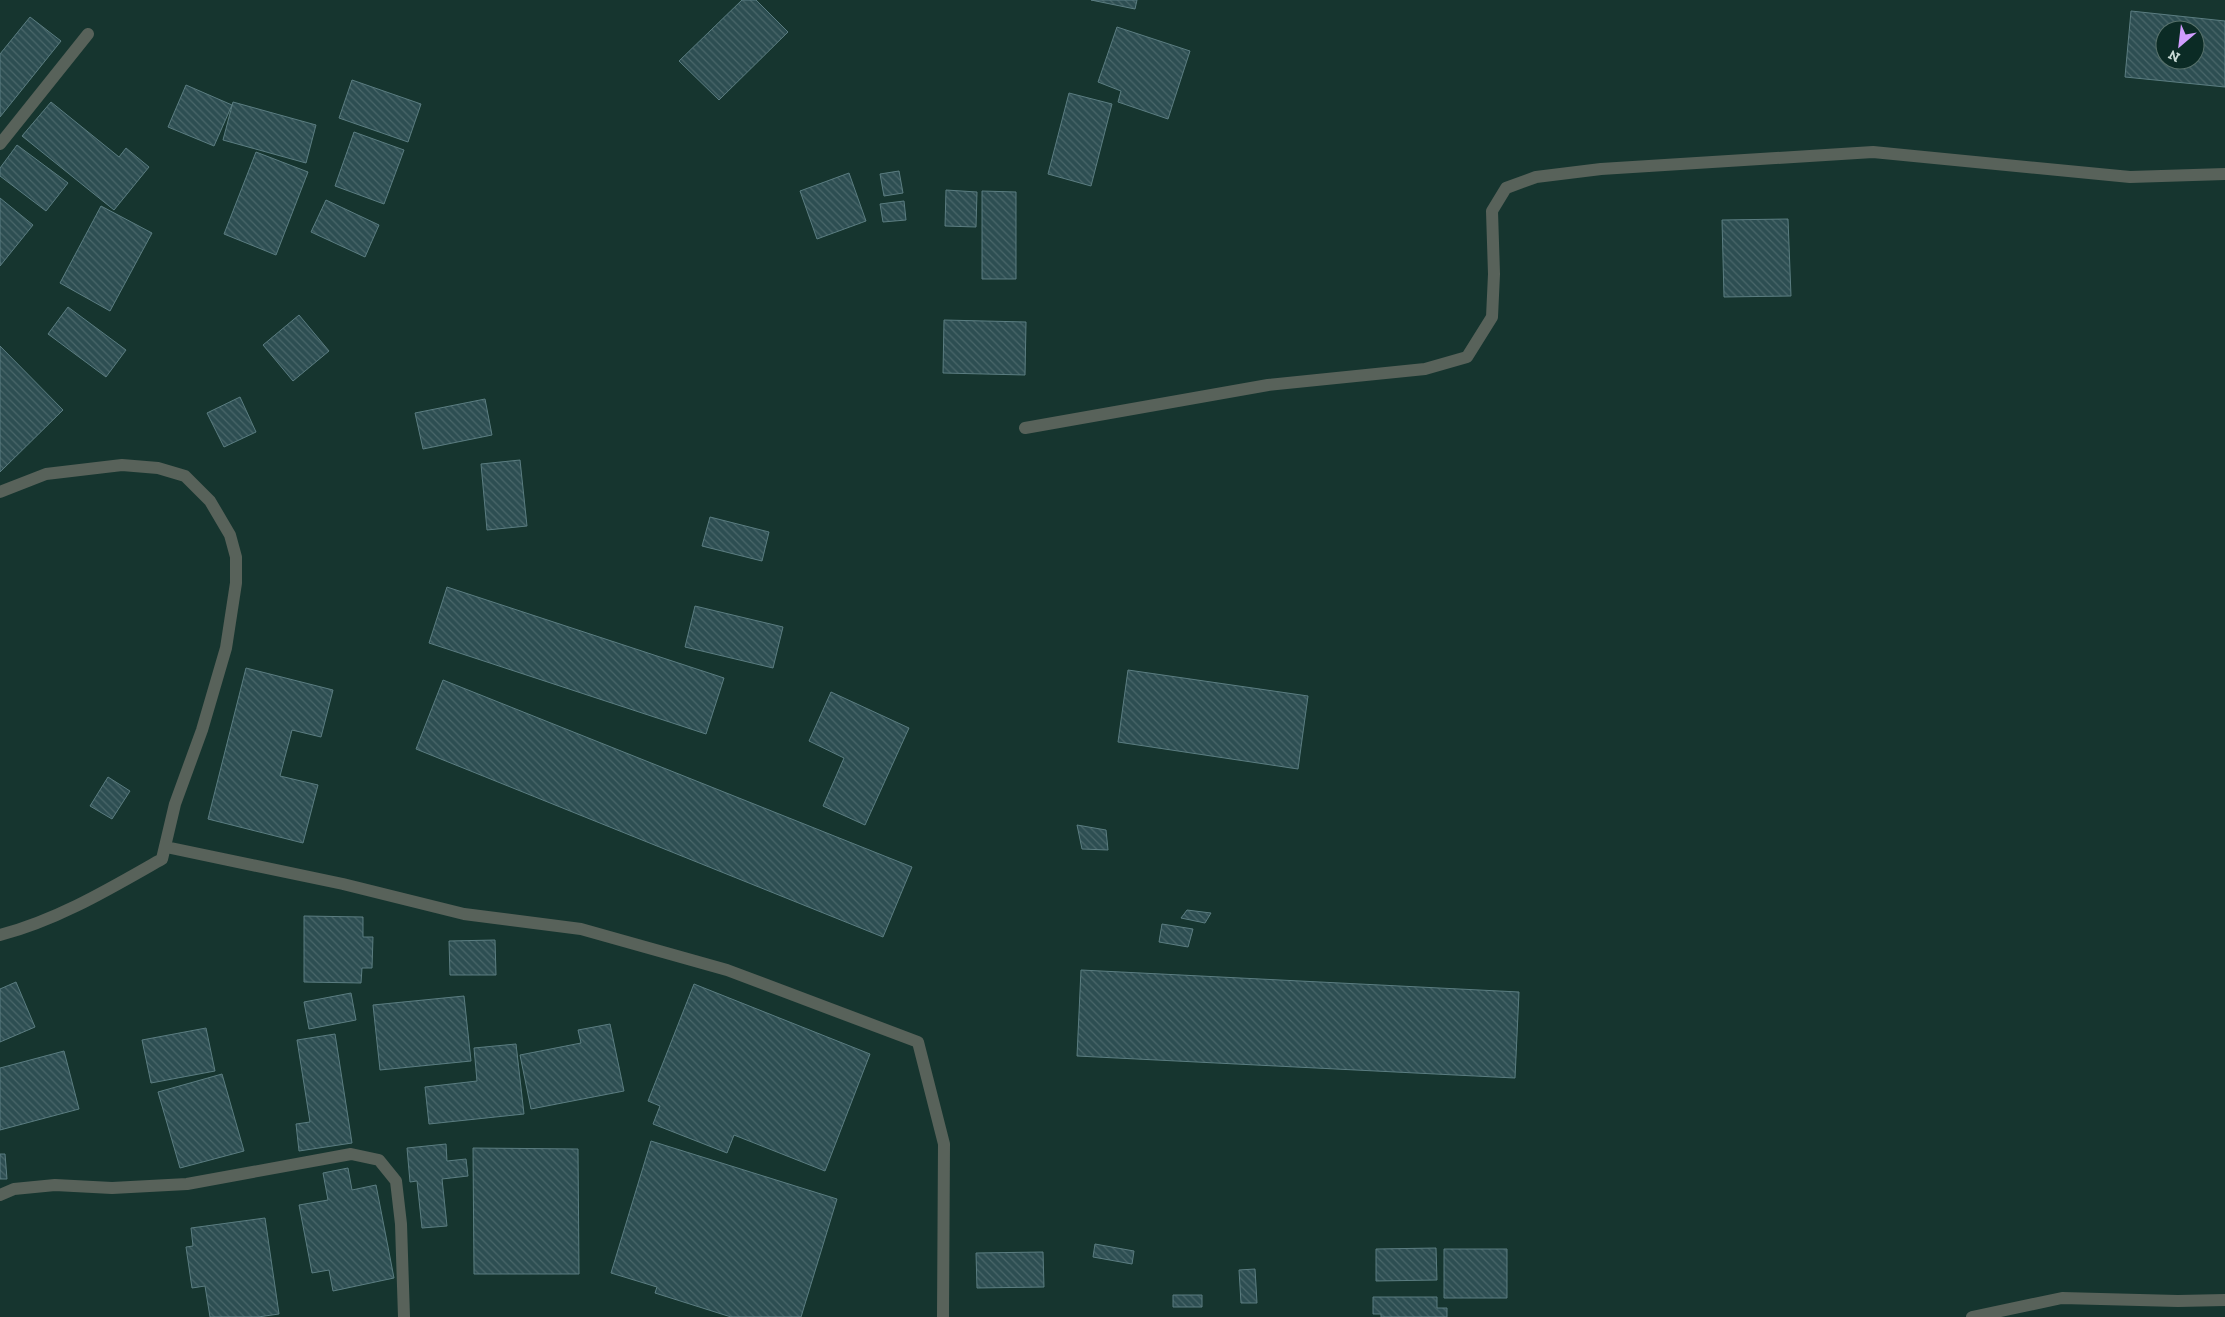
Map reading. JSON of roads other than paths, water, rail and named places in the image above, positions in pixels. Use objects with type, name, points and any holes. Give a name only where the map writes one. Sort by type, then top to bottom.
[{"type":"street","points":[[0,144],[88,34]]},
{"type":"street","points":[[1025,428],[1268,385],[1425,369],[1467,356],[1492,317],[1494,274],[1492,211],[1506,188],[1536,177],[1601,169],[1874,152],[2130,177],[2225,174]]},
{"type":"street","points":[[0,492],[46,474],[122,465],[158,468],[185,476],[210,501],[230,535],[236,557],[236,583],[226,648],[202,730],[175,804],[162,859],[104,892],[26,928],[0,935]]},
{"type":"street","points":[[166,847],[343,884],[464,914],[581,929],[727,970],[918,1042],[944,1144],[943,1317]]},
{"type":"street","points":[[0,1195],[14,1188],[55,1185],[112,1188],[187,1184],[351,1154],[379,1160],[396,1181],[401,1224],[404,1317]]},
{"type":"street","points":[[1972,1317],[2062,1298],[2178,1301],[2225,1300]]}]
